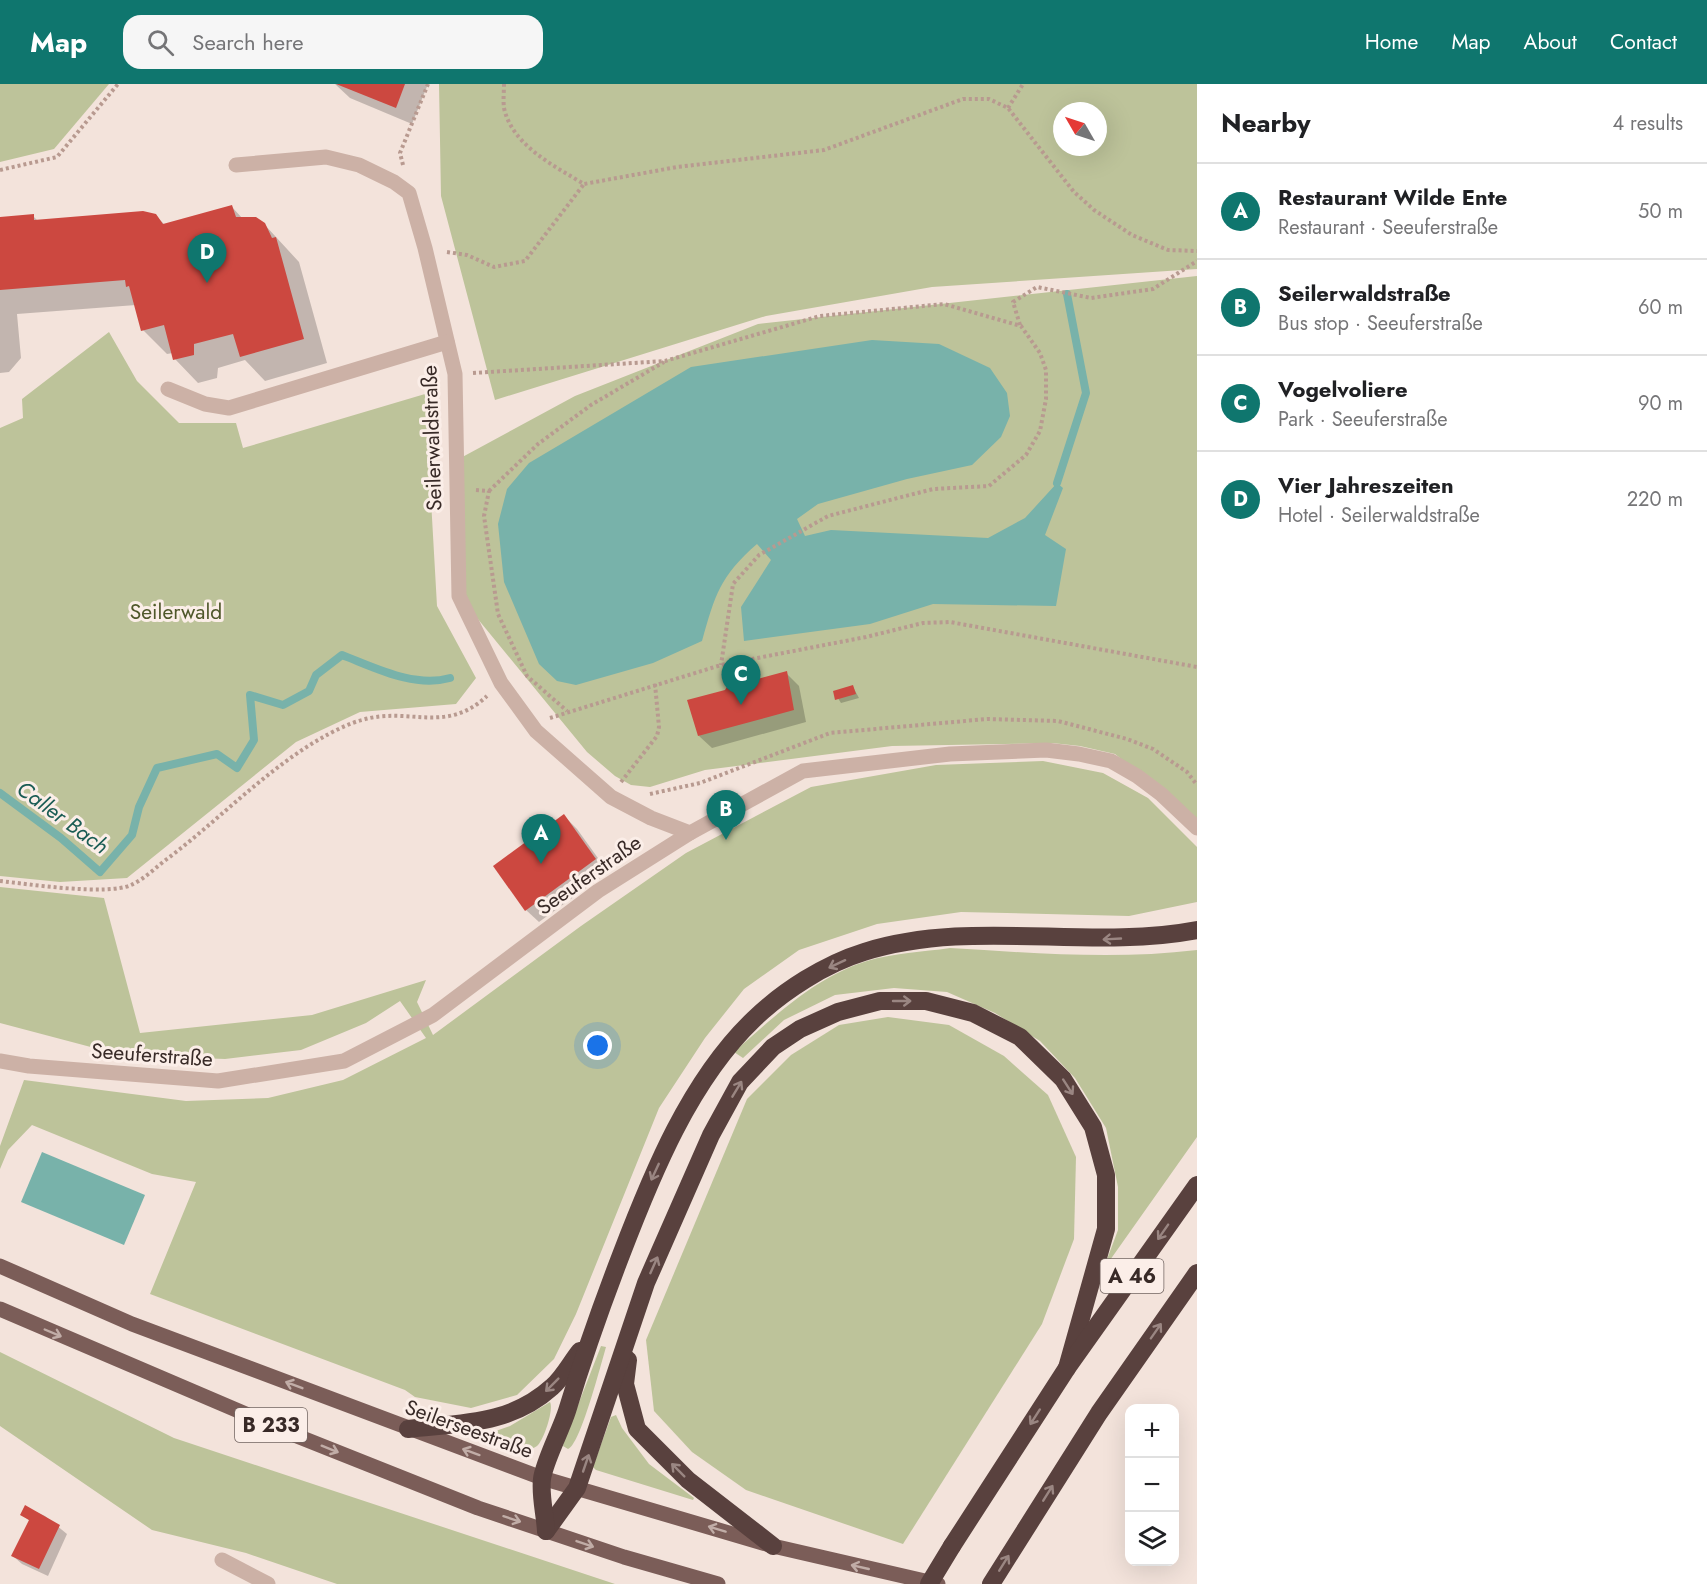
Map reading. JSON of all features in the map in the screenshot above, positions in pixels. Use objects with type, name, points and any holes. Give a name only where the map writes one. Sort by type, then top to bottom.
[{"type":"highway","points":[[546,1531],[542,1478],[560,1432],[589,1340],[642,1200],[679,1119],[722,1058],[754,1018],[806,979],[862,952],[920,939],[975,935],[1096,940],[1170,935],[1197,930]]},
{"type":"highway","points":[[546,1531],[578,1488],[646,1282],[711,1135],[740,1082],[773,1047],[801,1029],[837,1012],[880,1001],[926,1001],[973,1013],[1020,1037],[1063,1079],[1093,1127],[1106,1175],[1106,1229],[1067,1368]]},
{"type":"highway","name":"A 46","points":[[929,1584],[1067,1368],[1197,1185]]},
{"type":"highway","name":"A 46","points":[[991,1584],[1099,1413],[1197,1273]]},
{"type":"highway","points":[[634,1320],[625,1384],[637,1429],[688,1480],[773,1546]]},
{"type":"highway","points":[[408,1429],[492,1420],[527,1406],[554,1386],[589,1340]]},
{"type":"main road","name":"Seilerseestraße","points":[[0,1266],[132,1324],[542,1478],[773,1546],[938,1584]]},
{"type":"main road","name":"B 233","points":[[0,1309],[297,1436],[478,1508],[624,1557],[718,1584]]},
{"type":"street","points":[[236,165],[327,157],[359,165],[394,182],[409,193]]},
{"type":"street","name":"Seilerwaldstraße","points":[[409,193],[425,248],[455,374],[455,488],[459,596],[501,683],[536,731],[611,797],[651,818],[690,833]]},
{"type":"street","points":[[168,389],[205,404],[229,408],[447,342]]},
{"type":"street","name":"Seeuferstraße","points":[[0,1061],[29,1066],[218,1081],[344,1061],[433,1015],[598,891],[690,833],[803,771],[950,754],[1046,750],[1079,754],[1111,761],[1137,776],[1161,794],[1197,828]]},
{"type":"street","points":[[222,1560],[268,1584]]},
{"type":"path","points":[[0,170],[57,157],[118,84]]},
{"type":"path","points":[[409,193],[400,153],[428,84]]},
{"type":"path","points":[[504,84],[504,108],[515,133],[545,161],[584,184],[677,167],[824,150],[963,99],[989,99],[1008,108],[1074,192],[1094,210],[1132,235],[1168,250],[1197,251]]},
{"type":"path","points":[[1008,108],[1023,84]]},
{"type":"path","points":[[425,248],[467,255],[494,267],[525,261],[584,184]]},
{"type":"path","points":[[721,665],[733,584],[759,555],[828,516],[933,489],[989,486],[1026,455],[1040,431],[1046,399],[1046,370],[1040,353],[1021,326],[1013,302],[1037,287],[1091,298],[1153,289],[1197,261]]},
{"type":"path","points":[[455,374],[665,361],[820,316],[944,304],[1021,326]]},
{"type":"path","points":[[665,361],[591,405],[538,444],[489,491],[484,516],[498,614],[527,676],[567,712],[721,665],[867,637],[923,623],[950,622],[1197,667]]},
{"type":"path","points":[[455,488],[489,491]]},
{"type":"path","points":[[0,881],[94,890],[130,886],[202,832],[282,765],[324,737],[363,719],[395,716],[431,719],[455,716],[479,703],[501,683]]},
{"type":"path","points":[[611,797],[636,760],[657,736],[659,727],[656,684]]},
{"type":"green space","points":[[0,84],[109,84],[54,149],[0,162]]},
{"type":"green space","points":[[439,84],[1197,84],[1197,269],[932,287],[766,316],[495,400],[441,196]]},
{"type":"green space","points":[[1197,276],[1197,820],[1115,754],[1080,746],[1052,743],[892,746],[705,770],[650,787],[631,785],[615,776],[587,752],[459,596],[455,461],[575,396],[758,324]]},
{"type":"green space","name":"Seilerwald","points":[[109,332],[137,381],[179,423],[236,423],[243,448],[425,394],[437,606],[476,678],[456,704],[360,712],[296,742],[127,878],[60,882],[0,876],[0,428],[23,418],[22,399]]},
{"type":"green space","points":[[1043,761],[1103,773],[1148,798],[1197,847],[1197,902],[1129,916],[961,912],[877,924],[799,950],[744,989],[705,1038],[659,1108],[576,1314],[554,1359],[517,1395],[471,1408],[415,1397],[405,1390],[150,1294],[196,1182],[152,1174],[32,1125],[8,1150],[0,1169],[0,1146],[24,1080],[186,1101],[268,1098],[343,1080],[426,1038],[400,1001],[366,1023],[301,1050],[225,1059],[121,1055],[0,1023],[0,887],[104,898],[140,1033],[312,1015],[426,980],[417,1002],[433,1035],[581,926],[686,853],[811,787],[936,765]]},
{"type":"green space","points":[[950,948],[1105,955],[1197,950],[1197,1137],[1103,1270],[1118,1230],[1118,1187],[1106,1128],[1075,1078],[1040,1041],[995,1013],[947,992],[894,988],[835,995],[784,1020],[743,1058],[734,1052],[796,999],[848,968],[887,956]]},
{"type":"green space","points":[[888,1017],[949,1025],[1004,1056],[1048,1095],[1076,1157],[1074,1239],[1042,1324],[903,1544],[746,1490],[692,1452],[654,1411],[646,1340],[747,1099],[791,1055],[839,1025]]},
{"type":"green space","points":[[601,1346],[606,1347],[590,1403],[578,1434],[568,1449],[563,1446],[564,1441]]},
{"type":"green space","points":[[0,1352],[174,1438],[615,1584],[337,1584],[246,1553],[152,1530],[0,1426]]},
{"type":"green space","points":[[550,1402],[551,1411],[548,1424],[543,1438],[534,1448],[527,1448],[490,1433],[510,1426]]},
{"type":"green space","points":[[616,1415],[622,1428],[649,1464],[694,1498],[693,1500],[596,1470],[593,1467],[611,1417]]},
{"type":"water","points":[[872,340],[939,344],[990,368],[1007,393],[1010,416],[1001,437],[972,465],[907,479],[818,504],[797,519],[805,536],[831,530],[988,538],[1025,518],[1057,483],[1063,488],[1045,535],[1066,549],[1056,606],[933,604],[870,624],[744,641],[741,607],[771,560],[757,544],[735,566],[720,587],[702,641],[653,663],[576,685],[557,681],[539,664],[504,582],[498,524],[507,489],[529,463],[691,367]]},
{"type":"water","points":[[42,1152],[145,1195],[124,1245],[21,1202]]},
{"type":"building","points":[[336,84],[405,84],[396,108]]},
{"type":"building","points":[[232,205],[236,217],[256,217],[265,223],[272,238],[276,237],[304,339],[240,357],[233,334],[194,344],[194,355],[173,360],[164,325],[141,331],[129,286],[126,287],[125,280],[0,290],[0,217],[34,214],[34,220],[143,211],[156,214],[163,224]]},
{"type":"building","points":[[787,671],[794,710],[698,736],[687,700],[725,690],[731,680],[737,678],[750,681]]},
{"type":"building","points":[[853,685],[856,694],[835,700],[833,691]]},
{"type":"building","points":[[564,814],[596,859],[525,911],[493,866]]},
{"type":"building","points":[[25,1505],[60,1525],[39,1569],[11,1556],[29,1520],[20,1515]]},
{"type":"waterway","name":"Caller Bach","points":[[1057,483],[1086,393],[1067,294]]},
{"type":"waterway","name":"Caller Bach","points":[[0,793],[61,838],[100,872],[132,835],[139,807],[157,768],[217,754],[237,768],[254,740],[250,695],[283,705],[309,691],[316,675],[342,655],[409,679],[450,678]]},
{"type":"place","name":"Vier Jahreszeiten","points":[[207,283]]},
{"type":"place","name":"Vogelvoliere","points":[[741,705]]},
{"type":"place","name":"Seilerwaldstraße","points":[[726,840]]},
{"type":"place","name":"Restaurant Wilde Ente","points":[[541,864]]}]
